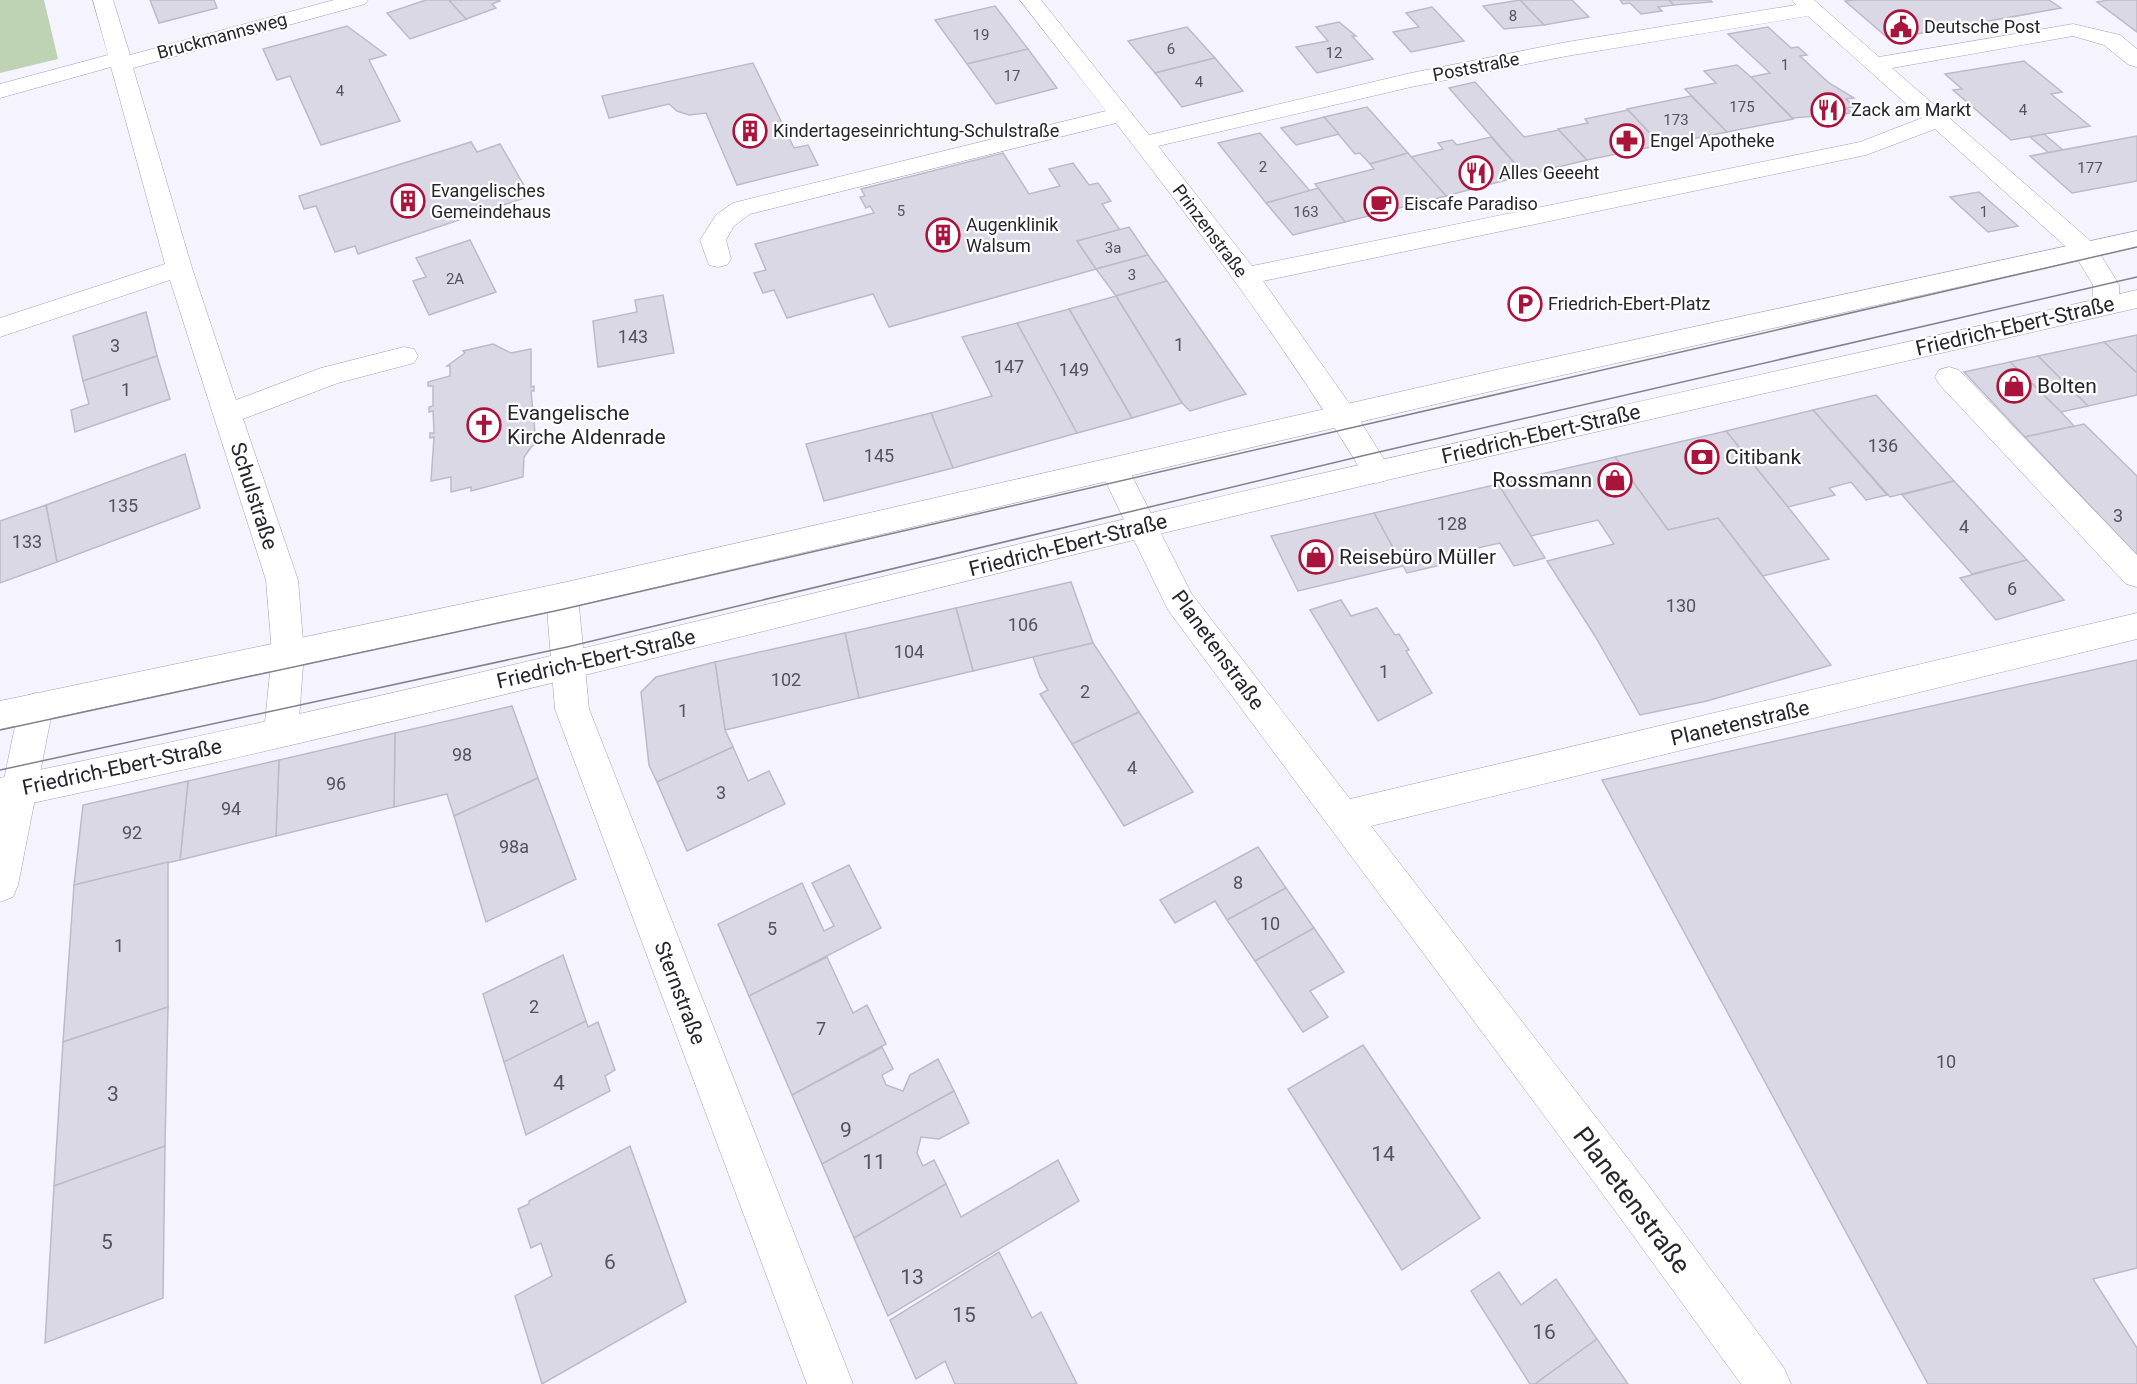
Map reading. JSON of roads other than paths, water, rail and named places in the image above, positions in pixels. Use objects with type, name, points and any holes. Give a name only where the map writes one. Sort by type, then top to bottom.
[{"type":"street","name":"Schulstraße","points":[[103,0],[179,267],[282,580],[288,653],[281,732]]},
{"type":"street","name":"Bruckmannsweg","points":[[0,90],[358,0]]},
{"type":"street","name":"Prinzenstraße","points":[[1030,0],[1244,276],[1342,416],[1377,472]]},
{"type":"street","points":[[1807,5],[2085,250],[2106,285],[2106,305]]},
{"type":"street","name":"Poststraße","points":[[1143,143],[1412,80],[1807,5]]},
{"type":"street","points":[[1874,64],[2073,30],[2112,40],[2137,60]]},
{"type":"street","points":[[718,259],[713,240],[725,221],[742,208],[1120,115]]},
{"type":"street","points":[[1244,276],[1866,148],[1938,120]]},
{"type":"street","points":[[0,715],[562,596],[1342,416],[2137,238]]},
{"type":"street","points":[[0,328],[179,267]]},
{"type":"street","name":"Friedrich-Ebert-Straße","points":[[9,792],[568,666],[1141,527],[2137,299]]},
{"type":"street","points":[[227,414],[331,375],[404,356]]},
{"type":"street","points":[[1949,377],[2137,575]]},
{"type":"street","name":"Planetenstraße","points":[[1115,470],[1179,601],[1631,1197],[1768,1384]]},
{"type":"street","name":"Sternstraße","points":[[562,596],[572,710],[830,1384]]},
{"type":"street","name":"Planetenstraße","points":[[1343,817],[2097,638],[2137,626]]},
{"type":"street","points":[[0,885],[9,792],[36,708]]},
{"type":"tram line","points":[[0,730],[564,609],[2137,247]]},
{"type":"tram line","points":[[0,770],[567,647],[1366,455],[2137,277]]},
{"type":"place","name":"Deutsche Post","points":[[1901,27]]},
{"type":"place","name":"Zack am Markt","points":[[1828,110]]},
{"type":"place","name":"Kindertageseinrichtung-Schulstraße","points":[[750,131]]},
{"type":"place","name":"Engel Apotheke","points":[[1627,141]]},
{"type":"place","name":"Alles Geeeht","points":[[1476,173]]},
{"type":"place","name":"Evangelisches Gemeindehaus","points":[[408,201]]},
{"type":"place","name":"Eiscafe Paradiso","points":[[1381,204]]},
{"type":"place","name":"Augenklinik Walsum","points":[[943,235]]},
{"type":"place","name":"Friedrich-Ebert-Platz","points":[[1525,304]]},
{"type":"place","name":"Bolten","points":[[2014,386]]},
{"type":"place","name":"Evangelische Kirche Aldenrade","points":[[484,425]]},
{"type":"place","name":"Citibank","points":[[1702,457]]},
{"type":"place","name":"Rossmann","points":[[1615,480]]},
{"type":"place","name":"Reisebüro Müller","points":[[1316,557]]}]
